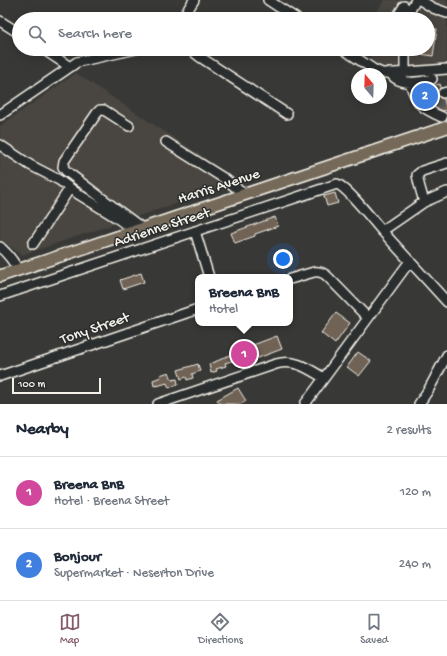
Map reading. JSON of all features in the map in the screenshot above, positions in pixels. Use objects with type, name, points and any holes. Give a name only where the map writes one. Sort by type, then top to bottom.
[{"type":"main road","name":"Harris Avenue","points":[[0,276],[244,194],[444,121]]},
{"type":"street","points":[[186,12],[194,0]]},
{"type":"street","points":[[268,0],[286,12]]},
{"type":"street","points":[[403,12],[416,0]]},
{"type":"street","points":[[420,0],[433,8],[447,13]]},
{"type":"street","points":[[0,21],[12,29]]},
{"type":"street","points":[[54,56],[70,67]]},
{"type":"street","points":[[0,115],[77,62],[104,56]]},
{"type":"street","points":[[199,56],[286,114]]},
{"type":"street","points":[[354,56],[382,73],[391,74],[447,69]]},
{"type":"street","points":[[405,57],[405,73]]},
{"type":"street","points":[[391,74],[396,79],[402,81],[433,83],[430,70]]},
{"type":"street","points":[[410,82],[414,95],[419,104],[444,121]]},
{"type":"street","points":[[129,126],[104,110],[100,110],[64,161],[63,167],[139,230]]},
{"type":"street","points":[[166,142],[225,179],[244,194]]},
{"type":"street","points":[[0,145],[30,165],[59,180],[117,218],[139,230]]},
{"type":"street","points":[[424,202],[417,175],[422,171],[447,163]]},
{"type":"street","name":"Adrienne Street","points":[[0,296],[337,184],[352,196],[382,230]]},
{"type":"street","points":[[33,244],[70,188]]},
{"type":"street","points":[[447,192],[424,202],[382,230],[447,302]]},
{"type":"street","points":[[195,231],[208,274]]},
{"type":"street","points":[[0,247],[13,260],[18,270]]},
{"type":"street","points":[[305,404],[410,261]]},
{"type":"street","points":[[293,278],[314,272],[323,273],[368,318]]},
{"type":"street","name":"Tony Street","points":[[0,376],[195,310]]},
{"type":"street","points":[[419,404],[429,389],[447,355]]},
{"type":"street","points":[[158,404],[276,364],[294,363],[306,367],[324,378]]},
{"type":"shaded area","points":[[384,0],[447,0],[447,66],[383,67],[369,59],[371,56],[435,56],[435,12],[376,12]]},
{"type":"shaded area","points":[[76,73],[241,182],[22,255],[0,240],[0,126]]},
{"type":"building","points":[[435,29],[437,29],[435,42]]},
{"type":"building","points":[[440,84],[441,87],[437,94],[439,97],[444,99],[447,110],[443,111],[438,109],[435,99],[429,100],[426,88]]},
{"type":"building","points":[[335,193],[338,203],[327,206],[324,196]]},
{"type":"building","points":[[275,217],[278,226],[235,243],[231,233]]},
{"type":"building","points":[[141,273],[144,282],[123,289],[120,280]]},
{"type":"building","points":[[336,313],[350,323],[335,344],[321,333]]},
{"type":"building","points":[[277,336],[282,349],[258,358],[256,352],[246,355],[247,358],[242,360],[242,362],[236,364],[235,360],[225,363],[226,366],[216,369],[217,371],[211,373],[209,364],[233,354],[232,352],[246,348],[245,346],[253,343],[253,345]]},
{"type":"building","points":[[358,352],[371,361],[359,376],[347,367]]},
{"type":"building","points":[[198,364],[200,371],[192,374],[193,378],[187,380],[186,377],[181,379],[178,370]]},
{"type":"building","points":[[169,372],[172,380],[177,379],[178,384],[169,388],[167,383],[154,386],[153,380],[161,377],[160,375]]},
{"type":"building","points":[[238,388],[246,401],[241,404],[220,404],[217,400]]},
{"type":"tunnel","points":[[434,86],[441,112]]},
{"type":"place","name":"Bonjour","points":[[425,96]]},
{"type":"place","name":"Breena BnB","points":[[244,354]]}]
